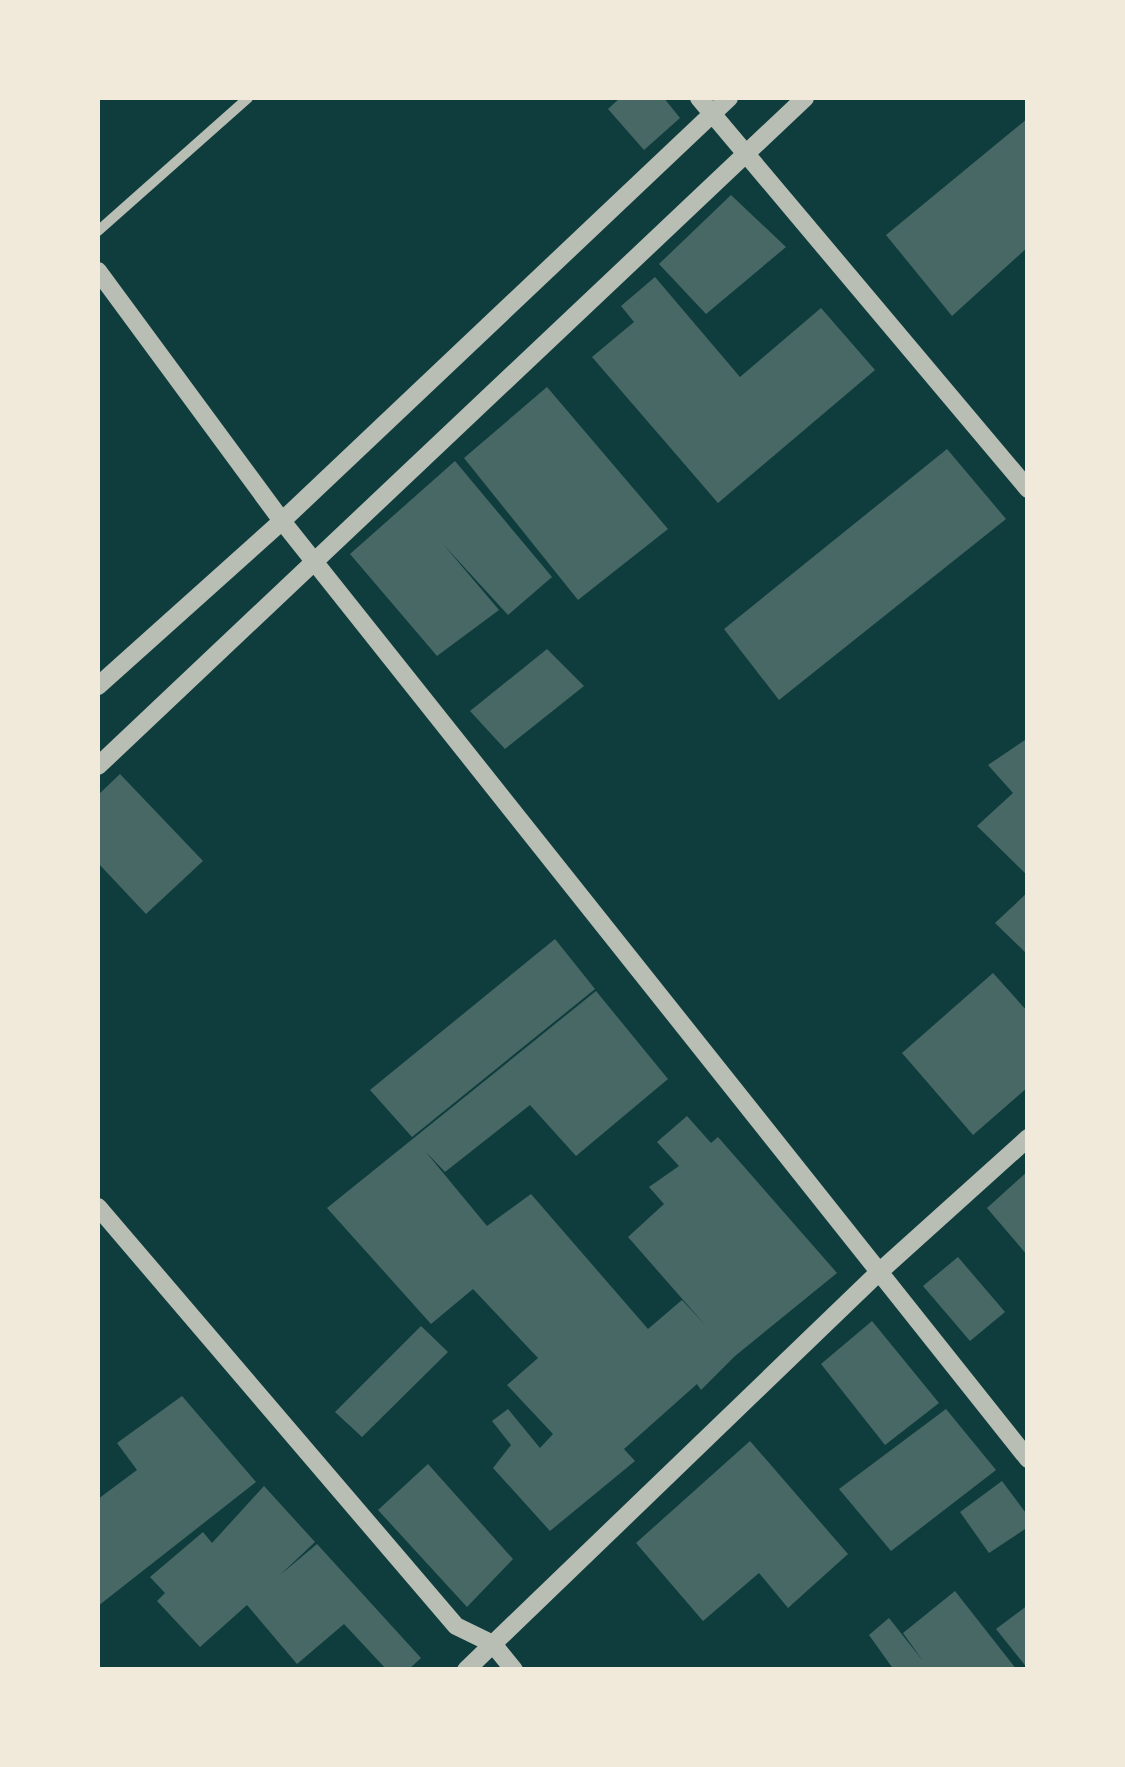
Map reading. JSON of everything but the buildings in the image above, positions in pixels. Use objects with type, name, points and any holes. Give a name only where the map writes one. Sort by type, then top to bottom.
[{"type":"street","points":[[98,231],[248,98]]},
{"type":"street","points":[[699,98],[1028,488]]},
{"type":"street","points":[[98,686],[282,521],[729,98]]},
{"type":"street","points":[[98,766],[805,98]]},
{"type":"street","points":[[98,272],[282,521],[1028,1459]]},
{"type":"street","points":[[466,1670],[878,1274],[1028,1138]]},
{"type":"street","points":[[98,1207],[456,1626],[494,1644],[514,1670]]}]
